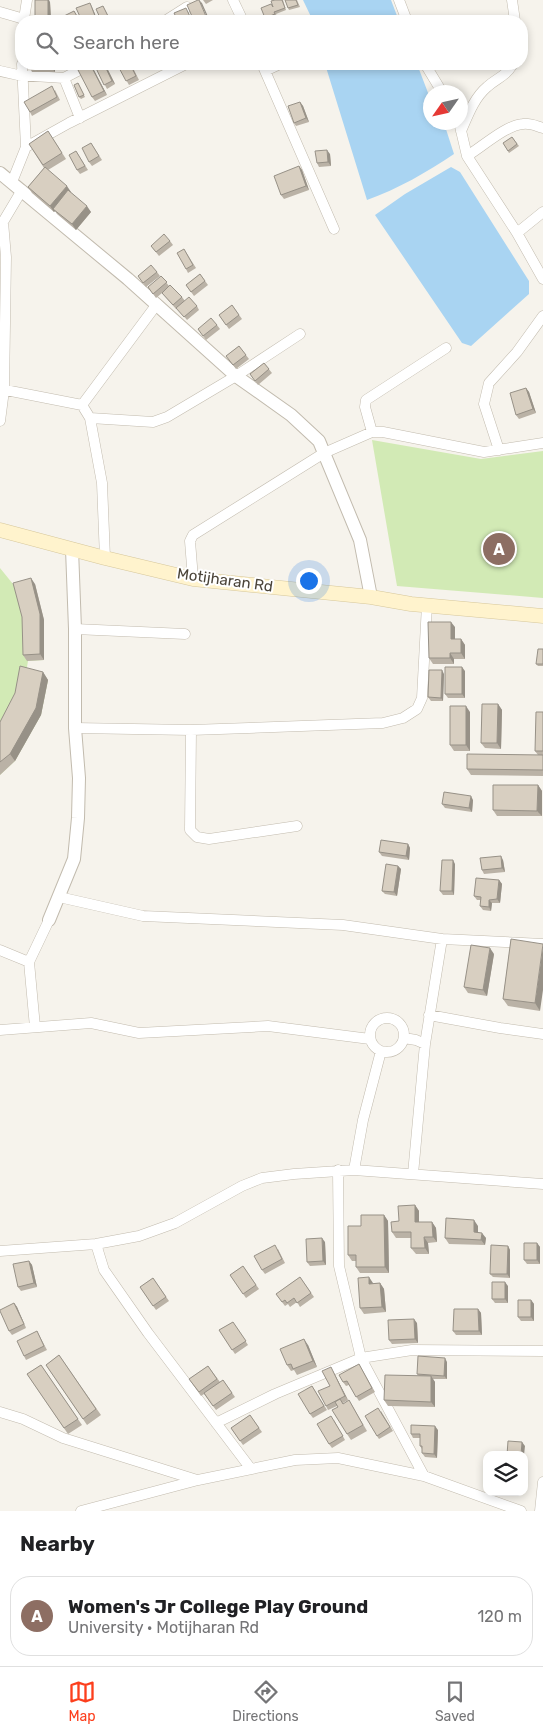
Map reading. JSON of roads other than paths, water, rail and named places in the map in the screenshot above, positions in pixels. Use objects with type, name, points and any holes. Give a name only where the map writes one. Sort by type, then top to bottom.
[{"type":"main road","name":"Motijharan Rd","points":[[0,530],[72,550],[193,579],[370,597],[410,604],[543,616]]},
{"type":"street","points":[[24,15],[27,0]]},
{"type":"street","points":[[233,0],[240,15]]},
{"type":"street","points":[[399,0],[405,15]]},
{"type":"street","points":[[512,0],[514,15]]},
{"type":"street","points":[[174,15],[187,7]]},
{"type":"street","points":[[0,12],[15,17]]},
{"type":"street","points":[[0,70],[21,75],[64,78],[79,70]]},
{"type":"street","points":[[12,182],[26,147],[21,70]]},
{"type":"street","points":[[26,147],[174,70]]},
{"type":"street","points":[[264,70],[334,229]]},
{"type":"street","points":[[429,70],[438,85]]},
{"type":"street","points":[[468,114],[488,86],[507,74],[509,70]]},
{"type":"street","points":[[64,78],[80,118]]},
{"type":"street","points":[[467,156],[512,127],[531,124],[543,128]]},
{"type":"street","points":[[461,130],[467,156],[517,233],[543,279]]},
{"type":"street","points":[[0,173],[157,304],[236,376],[291,414],[320,441],[360,540],[370,597]]},
{"type":"street","points":[[0,421],[6,257],[3,222],[22,190]]},
{"type":"street","points":[[517,233],[543,212]]},
{"type":"street","points":[[82,404],[157,304]]},
{"type":"street","points":[[499,450],[484,404],[489,383],[517,352],[543,316]]},
{"type":"street","points":[[90,418],[152,422],[167,417],[236,376],[300,334]]},
{"type":"street","points":[[372,432],[365,407],[366,400],[446,348]]},
{"type":"street","points":[[2,389],[82,404],[90,418],[102,483],[105,558]]},
{"type":"street","points":[[193,579],[190,541],[194,535],[324,453],[372,432],[383,432],[484,452],[543,442]]},
{"type":"street","points":[[35,1027],[29,962],[49,920],[74,859],[78,818],[80,778],[75,728],[75,629],[72,550]]},
{"type":"street","points":[[75,728],[191,730],[375,723],[404,718],[417,709],[422,698],[427,605]]},
{"type":"street","points":[[75,629],[184,634]]},
{"type":"street","points":[[191,730],[190,830],[197,837],[210,839],[297,826]]},
{"type":"street","points":[[59,897],[144,916],[343,925],[442,939],[543,944]]},
{"type":"street","points":[[413,1174],[425,1044],[442,939]]},
{"type":"street","points":[[0,950],[29,962]]},
{"type":"street","points":[[429,1014],[500,1028],[543,1034]]},
{"type":"street","points":[[0,1030],[91,1023],[146,1032],[268,1026],[370,1039],[381,1051],[388,1052],[395,1050],[401,1045],[404,1038],[404,1030],[399,1022],[391,1018],[382,1018],[375,1023],[371,1030],[370,1039]]},
{"type":"street","points":[[404,1038],[425,1044]]},
{"type":"street","points":[[354,1170],[363,1120],[381,1051]]},
{"type":"street","points":[[338,1170],[339,1266],[361,1358],[424,1476]]},
{"type":"street","points":[[0,1251],[96,1244],[139,1236],[175,1223],[242,1186],[262,1178],[354,1170],[543,1184]]},
{"type":"street","points":[[96,1244],[104,1270],[251,1470]]},
{"type":"street","points":[[216,1423],[274,1394],[361,1358],[412,1350],[543,1351]]},
{"type":"street","points":[[0,1412],[23,1419],[63,1438],[198,1480]]},
{"type":"street","points":[[81,1511],[114,1506],[198,1480],[295,1460],[338,1458],[424,1476],[521,1511]]},
{"type":"street","points":[[541,1511],[543,1482]]},
{"type":"water","points":[[303,0],[391,0],[397,15],[310,15]]},
{"type":"water","points":[[327,70],[419,70],[425,85],[423,85],[423,130],[446,130],[454,154],[390,191],[367,200]]},
{"type":"water","points":[[451,167],[460,172],[529,281],[529,294],[471,346],[462,343],[375,215],[405,194]]},
{"type":"place","name":"Women's Jr College Play Ground","points":[[499,549]]}]
